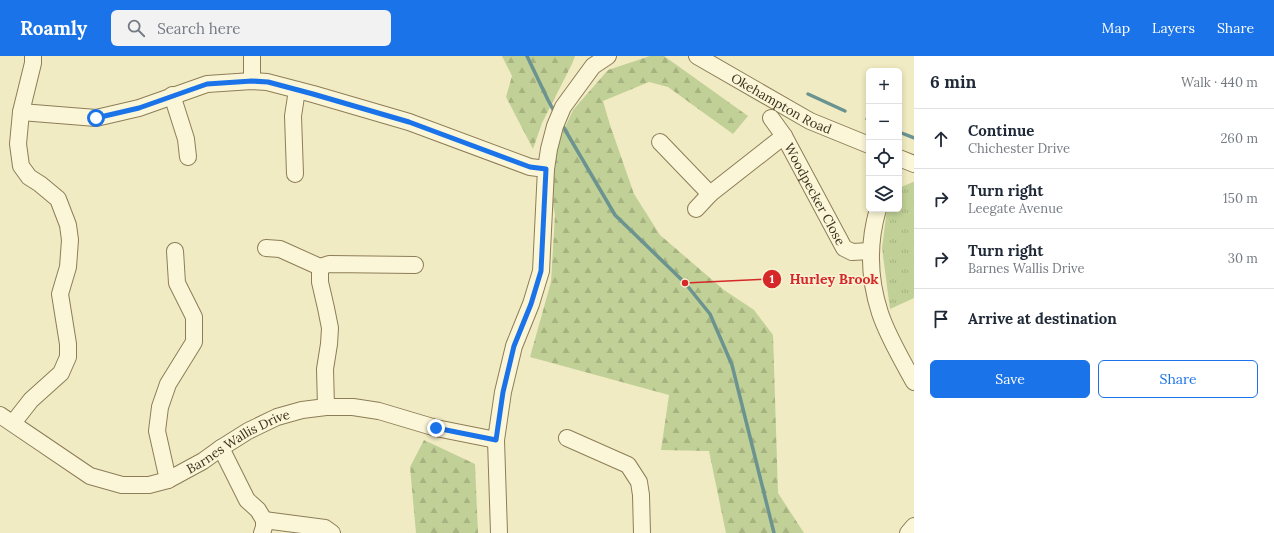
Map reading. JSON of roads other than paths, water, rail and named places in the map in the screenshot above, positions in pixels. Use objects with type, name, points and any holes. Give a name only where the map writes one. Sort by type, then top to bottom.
[{"type":"street","points":[[6,419],[31,400],[61,373],[68,357],[68,344],[60,294],[68,267],[70,240],[68,225],[58,199],[29,177],[22,166],[18,144],[21,112],[33,63],[33,56]]},
{"type":"street","points":[[252,56],[252,81]]},
{"type":"street","points":[[499,533],[496,440],[503,392],[514,346],[531,304],[541,271],[546,169],[555,126],[562,110],[594,61],[608,56]]},
{"type":"street","name":"Okehampton Road","points":[[697,56],[810,121],[866,144]]},
{"type":"street","points":[[21,112],[96,118],[139,108],[172,95],[207,84],[252,81],[268,82],[409,122],[530,167],[546,169]]},
{"type":"street","points":[[296,174],[293,116],[297,90]]},
{"type":"street","points":[[172,95],[186,139],[188,157]]},
{"type":"street","name":"Woodpecker Close","points":[[771,118],[784,136],[844,248],[852,252],[870,251]]},
{"type":"street","name":"Woodpecker Close","points":[[696,209],[710,194],[784,136]]},
{"type":"street","points":[[660,142],[710,194]]},
{"type":"street","points":[[902,159],[914,164]]},
{"type":"street","points":[[877,212],[870,251],[876,300],[887,331],[914,382]]},
{"type":"street","points":[[266,248],[280,249],[320,267],[329,264],[415,264]]},
{"type":"street","points":[[168,480],[157,431],[160,407],[168,384],[194,342],[194,317],[177,282],[175,251]]},
{"type":"street","points":[[320,267],[320,282],[330,328],[325,369],[326,407]]},
{"type":"street","name":"Barnes Wallis Drive","points":[[6,419],[90,476],[122,485],[150,484],[168,480],[203,462],[221,448],[248,431],[277,417],[302,410],[326,407],[353,407],[379,411],[436,428],[496,440]]},
{"type":"street","points":[[567,438],[628,465],[639,482],[641,495],[642,533]]},
{"type":"street","points":[[221,448],[247,500],[258,510],[263,526],[325,528],[332,533]]},
{"type":"street","points":[[908,533],[914,526]]},
{"type":"waterway","points":[[527,56],[555,113]]},
{"type":"waterway","points":[[808,94],[845,111]]},
{"type":"waterway","points":[[561,123],[615,215],[685,283],[710,314],[732,365],[774,533]]},
{"type":"waterway","points":[[902,133],[914,138]]},
{"type":"place","name":"Hurley Brook","points":[[685,283]]}]
